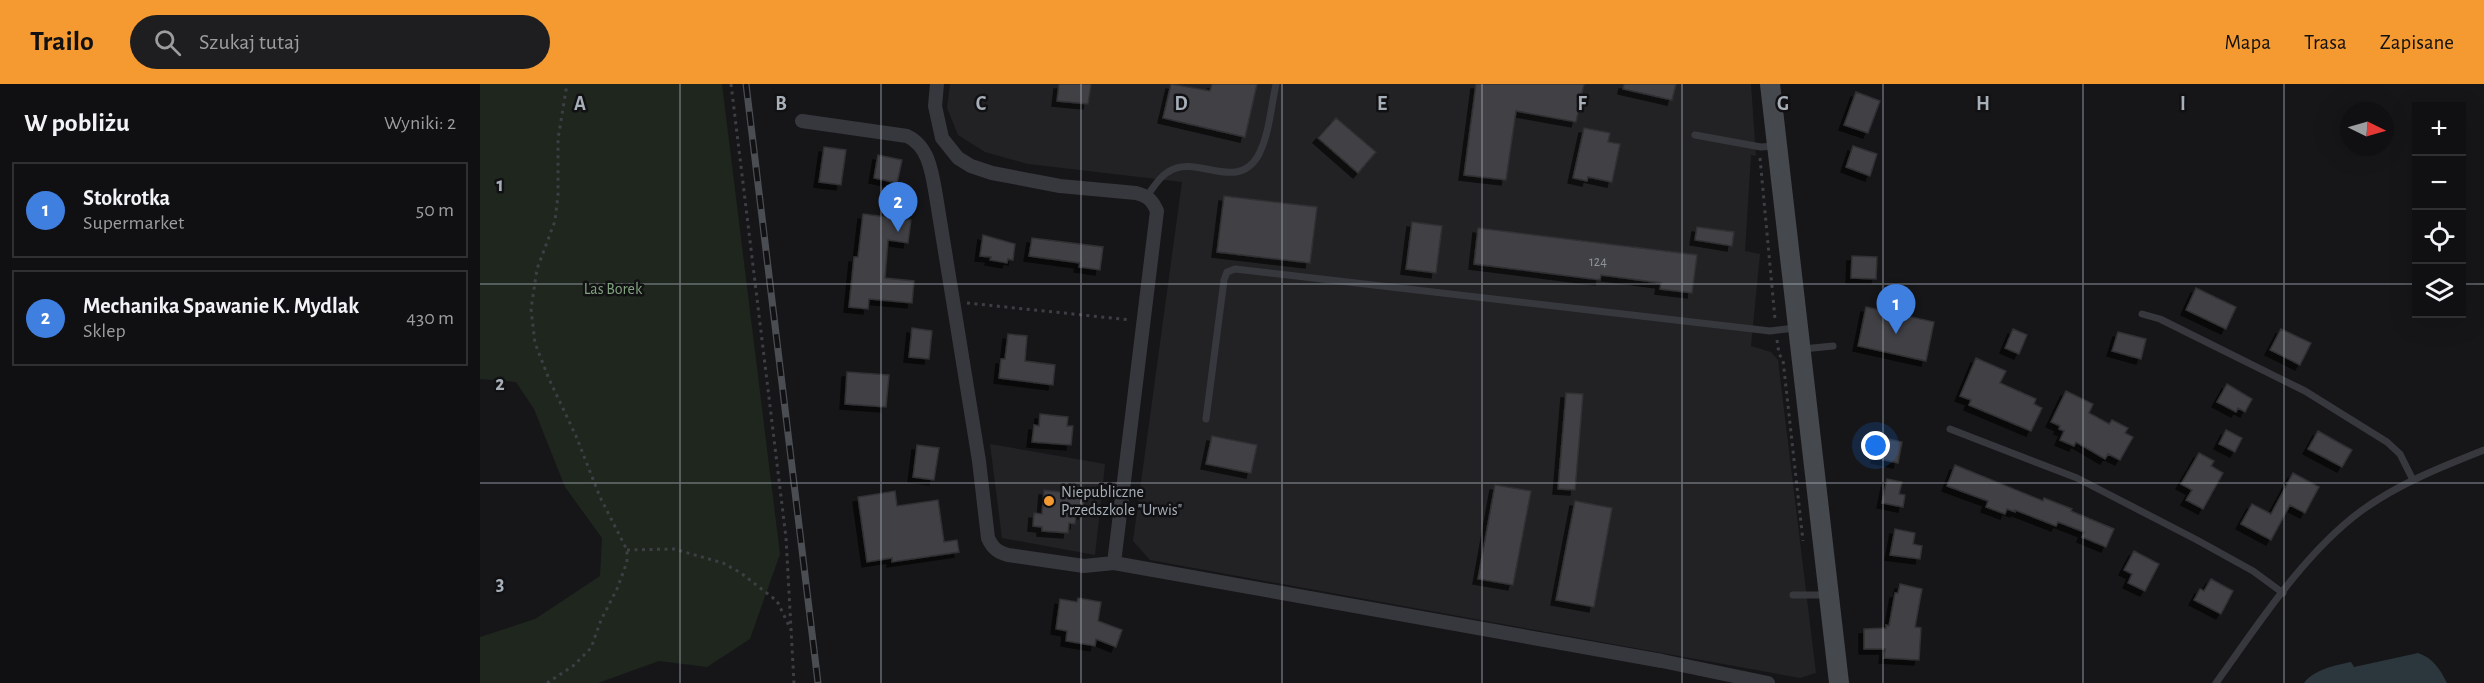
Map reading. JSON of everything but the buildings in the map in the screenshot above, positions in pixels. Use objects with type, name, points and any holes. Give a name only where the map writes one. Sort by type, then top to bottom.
[{"type":"main road","points":[[1770,84],[1839,683]]},
{"type":"street","points":[[937,84],[935,106],[942,138],[958,158],[971,166],[992,173],[1060,186],[1147,196],[1157,211],[1114,563]]},
{"type":"street","points":[[802,121],[906,136],[917,141],[927,156],[933,175],[979,461],[988,538],[991,546],[998,552],[1092,566],[1114,563],[1662,661],[1768,683]]},
{"type":"lane","points":[[1147,196],[1162,177],[1178,167],[1240,172],[1251,166],[1264,140],[1276,84]]},
{"type":"lane","points":[[1695,135],[1755,146],[1777,146]]},
{"type":"lane","points":[[1206,419],[1224,280],[1227,272],[1235,269],[1753,329],[1797,327]]},
{"type":"lane","points":[[2142,314],[2160,319],[2305,391],[2387,442],[2400,454],[2413,480]]},
{"type":"lane","points":[[1800,350],[1833,346]]},
{"type":"lane","points":[[1950,429],[2077,478],[2253,571],[2283,593]]},
{"type":"lane","points":[[2216,683],[2283,593],[2339,530],[2369,506],[2413,480],[2484,450]]},
{"type":"lane","points":[[1793,595],[1828,595]]},
{"type":"path","points":[[547,683],[573,666],[591,648],[627,562],[627,550],[600,496],[576,436],[549,379],[536,343],[531,309],[537,269],[555,221],[558,195],[558,139],[567,84]]},
{"type":"path","points":[[731,84],[786,538],[794,683]]},
{"type":"path","points":[[953,301],[1142,321]]},
{"type":"path","points":[[627,550],[674,549],[723,563],[741,573],[777,601],[791,632]]},
{"type":"shaded area","points":[[950,84],[1751,84],[1756,156],[1751,155],[1745,251],[1760,254],[1751,346],[1771,352],[1778,360],[1816,673],[1800,678],[1150,560],[1133,541],[1182,182],[1028,164],[985,152],[958,135],[947,108]]},
{"type":"shaded area","name":"Niepubliczne Przedszkole \"Urwis\"","points":[[990,444],[1105,464],[1095,555],[1002,538]]},
{"type":"shaded area","points":[[2418,653],[2436,665],[2447,683],[2304,683],[2319,671],[2339,665],[2351,662],[2354,667]]},
{"type":"green space","name":"Las Borek","points":[[480,84],[722,84],[780,554],[750,639],[707,667],[659,661],[598,683],[480,683],[480,637],[535,619],[600,576],[602,538],[565,487],[534,409],[516,382],[480,379]]},
{"type":"railway","points":[[746,84],[818,683]]},
{"type":"place","name":"Mechanika Spawanie K. Mydlak","points":[[898,232]]},
{"type":"place","name":"Stokrotka","points":[[1896,334]]},
{"type":"place","name":"Niepubliczne Przedszkole \"Urwis\"","points":[[1049,501]]}]
